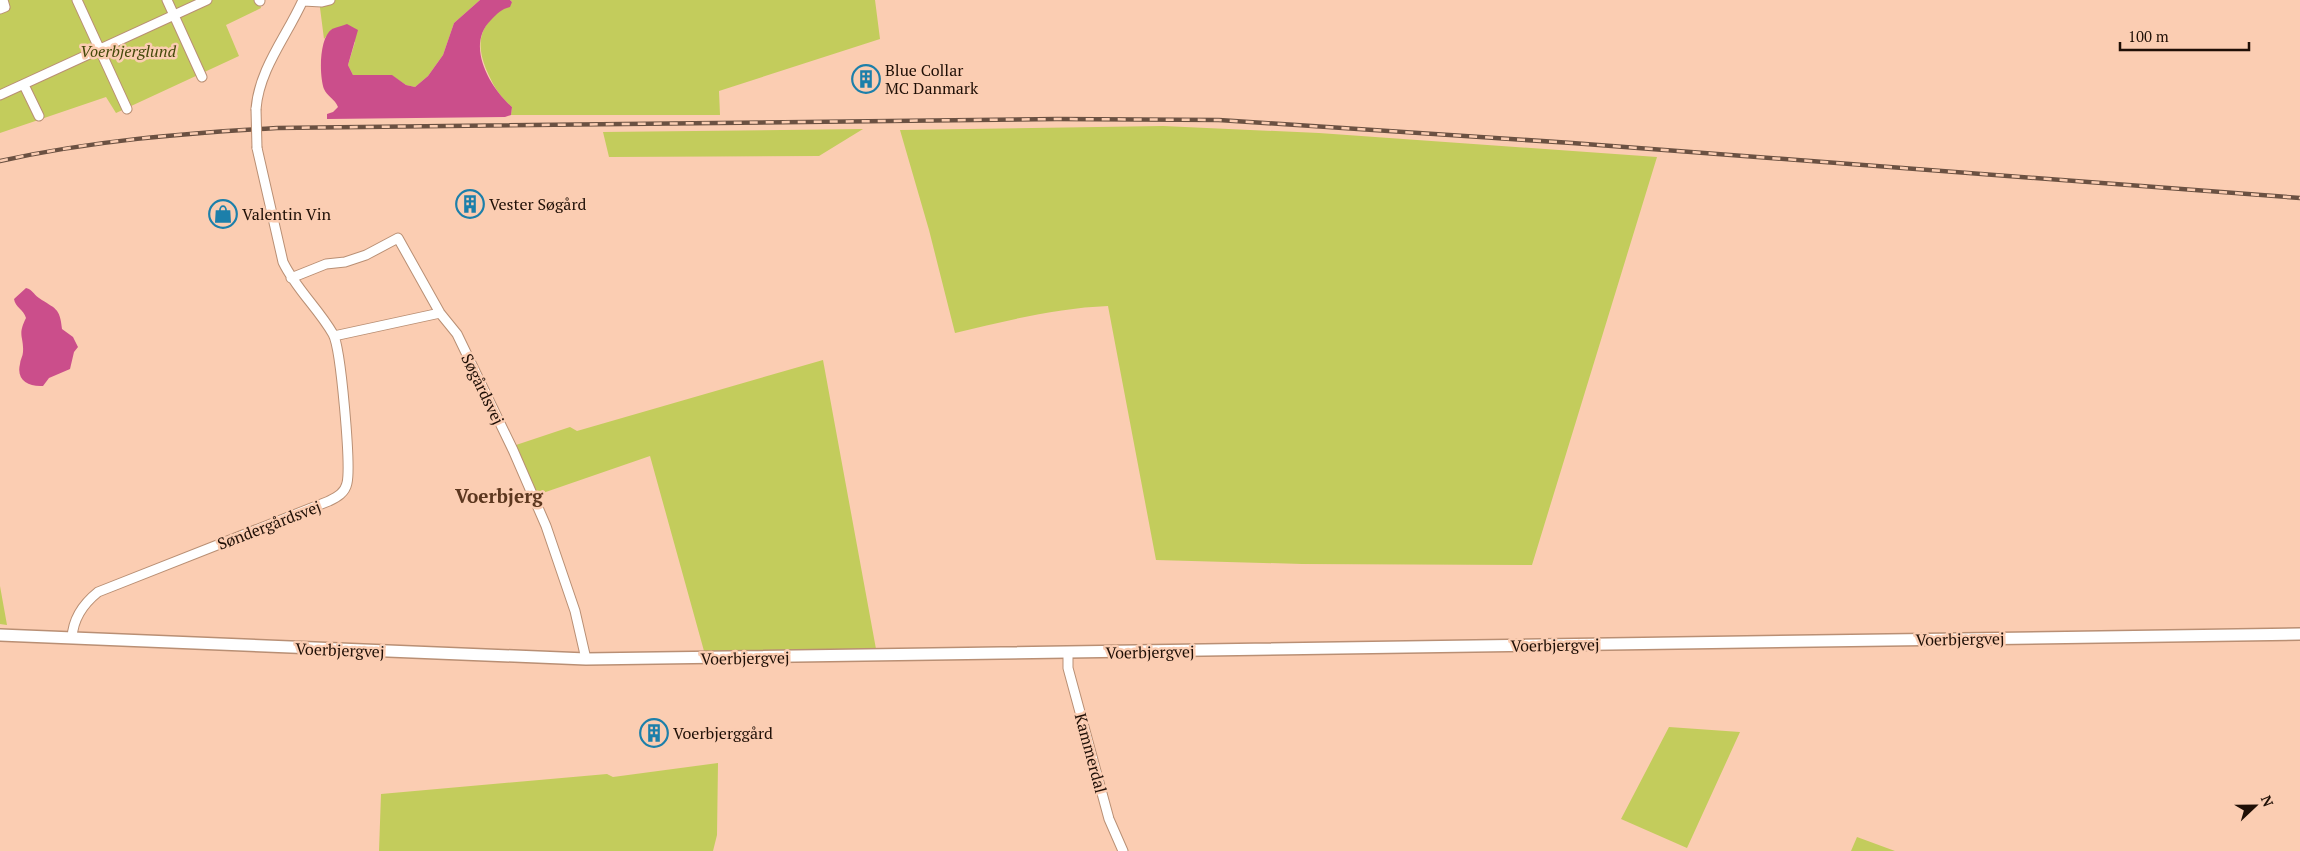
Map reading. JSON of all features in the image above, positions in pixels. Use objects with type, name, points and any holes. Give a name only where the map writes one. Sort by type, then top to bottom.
[{"type":"street","points":[[0,9],[5,7],[2,0]]},
{"type":"street","points":[[77,0],[127,109]]},
{"type":"street","points":[[167,0],[202,77]]},
{"type":"street","points":[[0,95],[207,0]]},
{"type":"street","name":"Søndergårdsvej","points":[[72,638],[76,619],[82,607],[98,592],[329,501],[344,491],[348,473],[347,452],[339,356],[334,336],[291,278],[283,262],[257,148],[257,92],[262,78],[303,0],[322,2],[330,0]]},
{"type":"street","points":[[24,85],[39,116]]},
{"type":"street","name":"Søgårdsvej","points":[[291,278],[326,264],[345,262],[366,255],[398,238],[440,313],[457,334],[513,450],[546,526],[575,611],[586,659]]},
{"type":"street","points":[[334,336],[440,313]]},
{"type":"street","name":"Voerbjergvej","points":[[0,635],[586,659],[2300,634]]},
{"type":"street","name":"Kammerdal","points":[[1068,653],[1068,668],[1107,810],[1123,851]]},
{"type":"green space","name":"Voerbjerglund","points":[[0,0],[259,0],[261,8],[226,25],[239,56],[116,113],[106,97],[0,133]]},
{"type":"green space","points":[[319,0],[480,0],[454,23],[443,55],[428,76],[415,87],[406,85],[391,75],[353,75],[348,65],[355,42],[332,29],[324,39]]},
{"type":"green space","points":[[510,0],[875,0],[880,39],[719,91],[720,115],[511,115],[512,107],[491,80],[482,58],[481,48],[481,38],[488,23],[512,2]]},
{"type":"green space","points":[[1163,126],[1319,133],[1657,157],[1532,565],[1302,564],[1156,560],[1108,306],[1050,312],[955,333],[929,230],[900,130]]},
{"type":"green space","points":[[863,129],[819,156],[609,157],[603,132]]},
{"type":"green space","points":[[823,360],[876,649],[704,651],[650,456],[537,495],[516,445],[570,427],[577,431]]},
{"type":"green space","points":[[0,586],[7,625],[0,624]]},
{"type":"green space","points":[[1669,727],[1740,732],[1687,848],[1621,819]]},
{"type":"green space","points":[[718,763],[717,835],[713,851],[379,851],[381,794],[607,774],[613,777]]},
{"type":"green space","points":[[1857,837],[1895,851],[1851,851]]},
{"type":"shaded area","points":[[480,0],[510,0],[512,2],[510,7],[502,10],[491,20],[484,30],[480,41],[480,54],[489,78],[512,107],[511,115],[505,117],[327,119],[327,114],[333,112],[338,107],[324,89],[321,75],[322,48],[332,29],[347,24],[358,30],[348,65],[353,75],[392,75],[406,85],[415,87],[428,76],[443,55],[454,23]]},
{"type":"shaded area","points":[[26,288],[56,309],[60,316],[62,329],[73,337],[78,347],[74,352],[70,369],[49,378],[43,386],[28,384],[22,378],[19,370],[23,352],[21,332],[26,318],[14,299]]},
{"type":"railway","points":[[0,161],[103,143],[207,132],[277,128],[1057,119],[1219,120],[1572,143],[2300,198]]},
{"type":"place","name":"Blue Collar MC Danmark","points":[[866,79]]},
{"type":"place","name":"Vester Søgård","points":[[470,204]]},
{"type":"place","name":"Valentin Vin","points":[[223,214]]},
{"type":"place","name":"Voerbjerggård","points":[[654,733]]},
{"type":"district","name":"Voerbjerg","points":[[499,495]]}]
